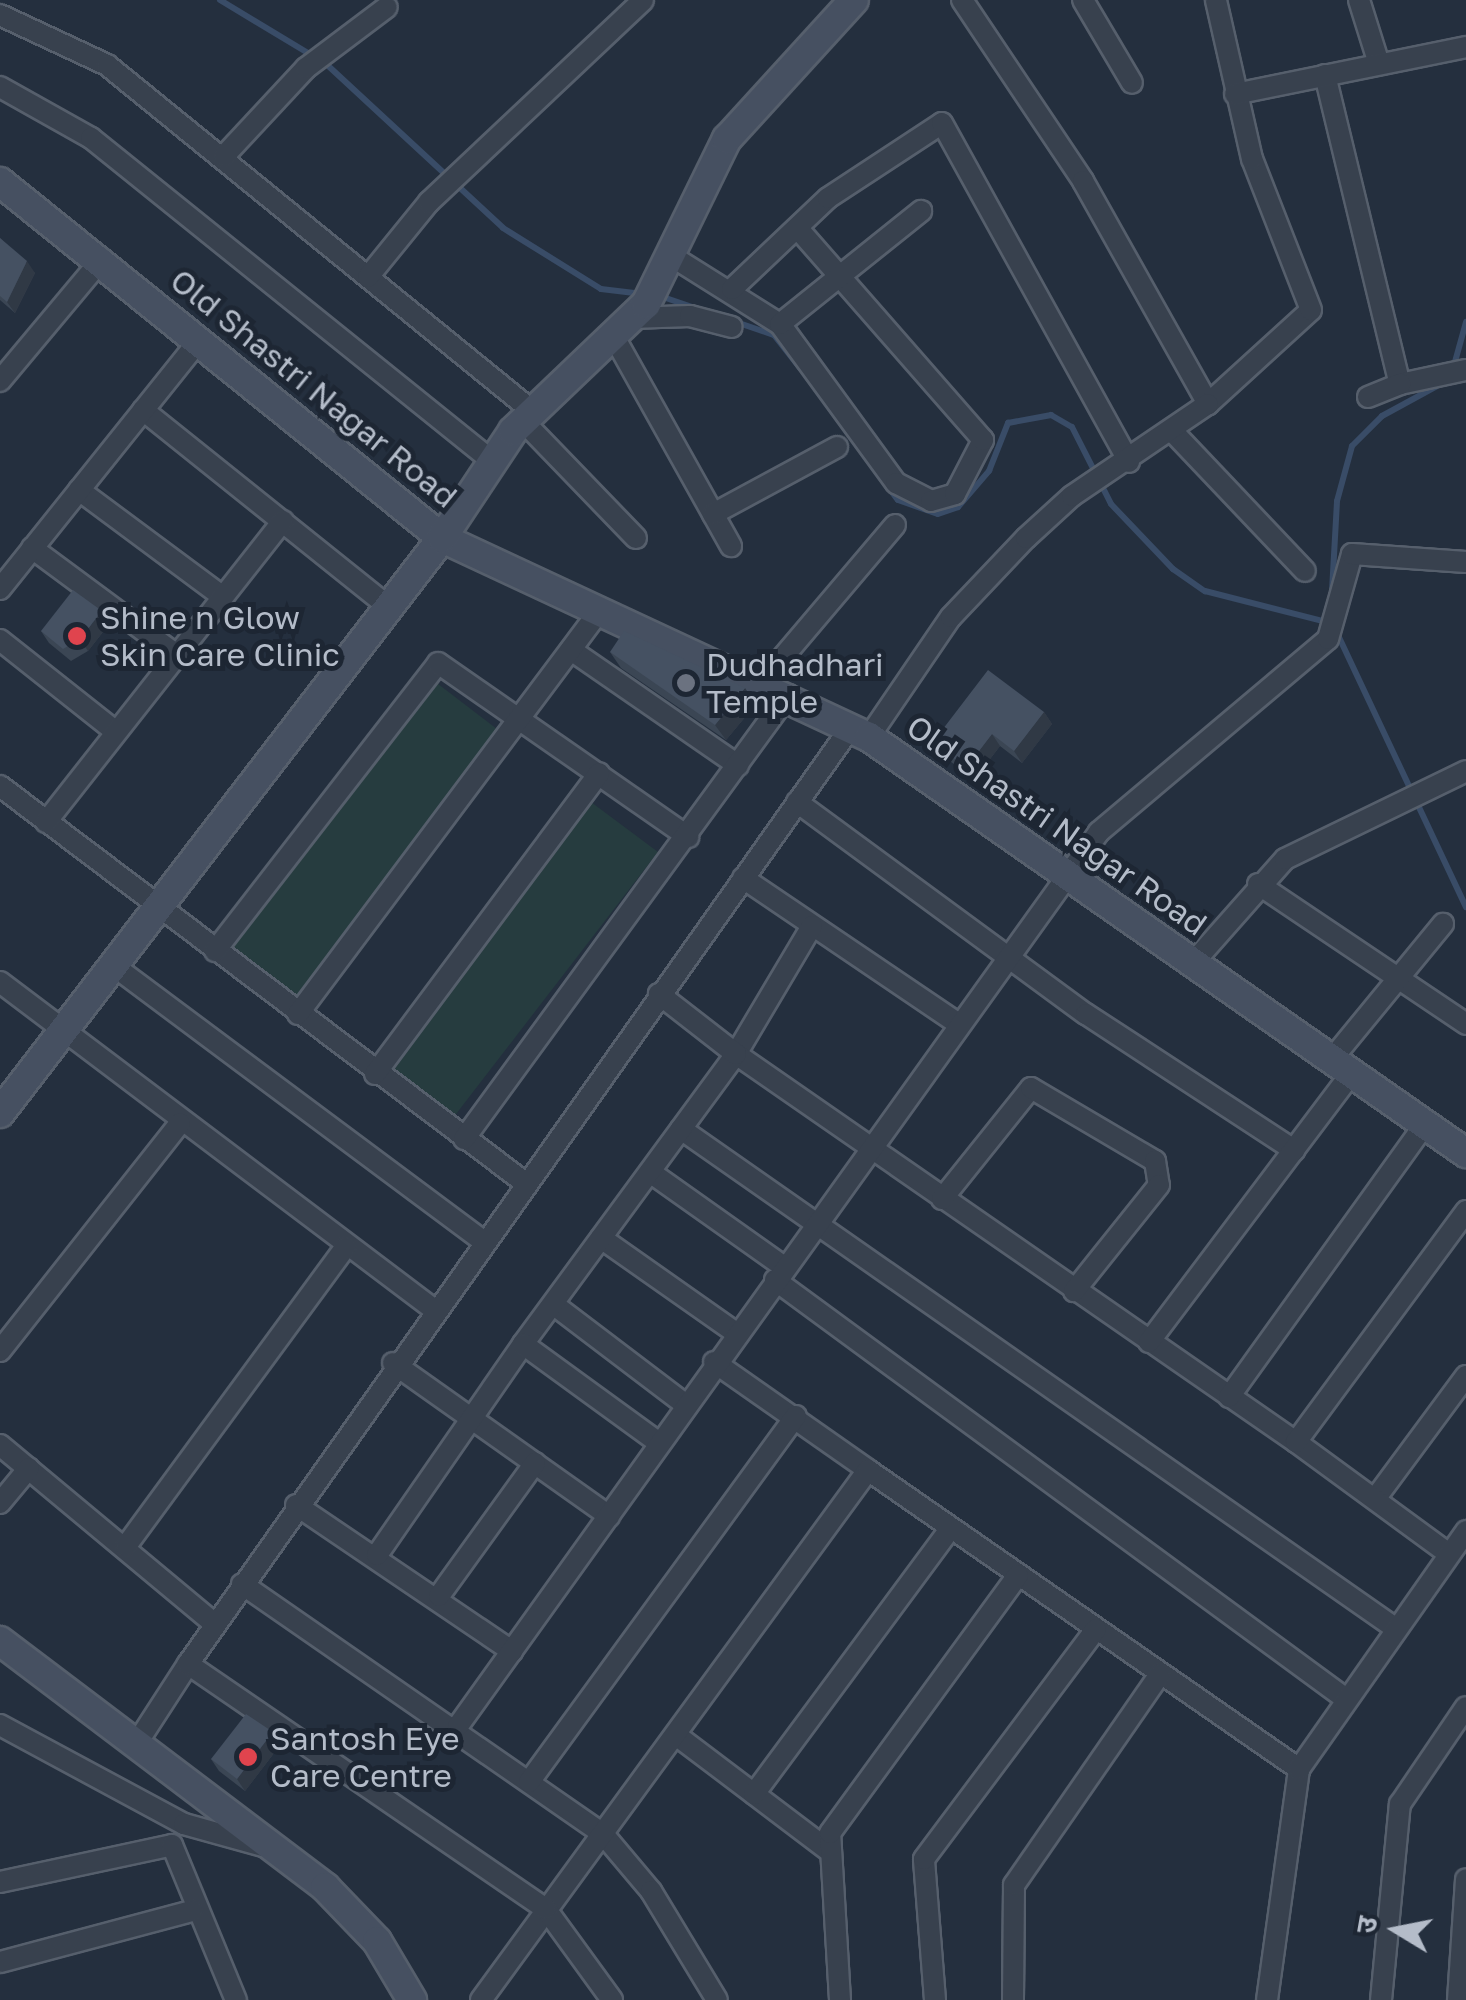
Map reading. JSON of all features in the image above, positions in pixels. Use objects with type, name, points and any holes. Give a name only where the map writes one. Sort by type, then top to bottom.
[{"type":"street","points":[[368,277],[443,190],[643,0]]},
{"type":"street","points":[[0,1113],[442,538],[527,415],[630,319],[670,263],[727,139],[854,0]]},
{"type":"street","points":[[962,0],[1083,181],[1208,404]]},
{"type":"street","points":[[1083,0],[1132,83]]},
{"type":"street","points":[[135,1746],[214,1623],[393,1363],[797,802],[860,732],[951,617],[1090,483],[1174,432],[1310,310],[1236,94],[1216,0]]},
{"type":"street","points":[[1359,0],[1379,64]]},
{"type":"street","points":[[224,156],[306,68],[389,2]]},
{"type":"street","points":[[0,15],[80,48],[224,156],[527,415],[636,538]]},
{"type":"street","points":[[1236,94],[1466,47]]},
{"type":"street","points":[[1325,76],[1400,384]]},
{"type":"street","points":[[0,88],[91,138],[492,461]]},
{"type":"street","points":[[732,288],[848,183],[942,123],[1125,464]]},
{"type":"street","name":"Old Shastri Nagar Road","points":[[0,182],[102,258],[442,538],[760,682],[860,732],[1066,871],[1466,1153]]},
{"type":"street","points":[[780,324],[921,211]]},
{"type":"street","points":[[670,263],[732,288],[780,324],[896,483],[931,501],[955,494],[983,440],[798,229]]},
{"type":"street","points":[[0,381],[102,258]]},
{"type":"street","points":[[630,319],[690,316],[732,327]]},
{"type":"street","points":[[630,319],[712,514],[732,546]]},
{"type":"street","points":[[0,589],[200,340]]},
{"type":"street","points":[[1368,397],[1400,384],[1458,370]]},
{"type":"street","points":[[143,410],[389,607]]},
{"type":"street","points":[[1174,432],[1305,571]]},
{"type":"street","points":[[712,514],[837,447]]},
{"type":"street","points":[[79,490],[224,598]]},
{"type":"street","points":[[46,822],[284,521]]},
{"type":"street","points":[[760,682],[895,525]]},
{"type":"street","points":[[32,548],[178,656]]},
{"type":"street","points":[[458,1726],[1066,871],[1119,812],[1333,633],[1352,554],[1466,562]]},
{"type":"street","points":[[298,1014],[601,609]]},
{"type":"street","points":[[0,640],[116,732]]},
{"type":"street","points":[[571,650],[738,766]]},
{"type":"street","points":[[216,950],[438,663],[523,718],[688,837]]},
{"type":"street","points":[[464,1139],[788,695]]},
{"type":"street","points":[[1194,963],[1258,884],[1285,859],[1421,789],[1466,771]]},
{"type":"street","points":[[375,1074],[599,773]]},
{"type":"street","points":[[0,786],[375,1074],[524,1182]]},
{"type":"street","points":[[797,802],[1006,957],[1294,1150]]},
{"type":"street","points":[[743,878],[957,1024]]},
{"type":"street","points":[[1258,884],[1466,1024]]},
{"type":"street","points":[[1149,1342],[1294,1150],[1398,978],[1442,924]]},
{"type":"street","points":[[377,1555],[471,1416],[736,1054],[812,926]]},
{"type":"street","points":[[114,966],[482,1240]]},
{"type":"street","points":[[0,982],[180,1122],[432,1308]]},
{"type":"street","points":[[659,994],[871,1150],[1296,1442],[1448,1554]]},
{"type":"street","points":[[942,1199],[1031,1088],[1155,1161],[1159,1185],[1074,1291]]},
{"type":"street","points":[[0,1351],[180,1122]]},
{"type":"street","points":[[1228,1396],[1426,1124]]},
{"type":"street","points":[[681,1129],[1392,1626]]},
{"type":"street","points":[[650,1172],[779,1274],[1342,1696]]},
{"type":"street","points":[[1296,1442],[1466,1211]]},
{"type":"street","points":[[602,1238],[736,1333]]},
{"type":"street","points":[[126,1546],[346,1246]]},
{"type":"street","points":[[553,1304],[686,1404]]},
{"type":"street","points":[[523,1344],[658,1442]]},
{"type":"street","points":[[714,1362],[1299,1769]]},
{"type":"street","points":[[393,1363],[608,1516]]},
{"type":"street","points":[[1375,1499],[1466,1376]]},
{"type":"street","points":[[530,1782],[796,1416]]},
{"type":"street","points":[[0,1445],[214,1623]]},
{"type":"street","points":[[439,1596],[535,1462]]},
{"type":"street","points":[[0,1503],[28,1468]]},
{"type":"street","points":[[481,2000],[868,1470]]},
{"type":"street","points":[[296,1505],[439,1596],[512,1652]]},
{"type":"street","points":[[754,1794],[951,1528]]},
{"type":"street","points":[[1267,2000],[1299,1769],[1342,1696],[1466,1530]]},
{"type":"street","points":[[840,2000],[826,1849],[837,1818],[1018,1575]]},
{"type":"street","points":[[242,1584],[458,1726],[604,1834],[651,1890],[717,2000]]},
{"type":"street","points":[[935,2000],[924,1859],[1096,1629]]},
{"type":"street","points":[[2,1647],[352,1910],[412,2000]]},
{"type":"street","points":[[188,1664],[546,1909],[612,2000]]},
{"type":"street","points":[[1013,2000],[1014,1885],[1160,1674]]},
{"type":"street","points":[[1380,2000],[1400,1804],[1466,1707]]},
{"type":"street","points":[[0,1726],[184,1824],[273,1848]]},
{"type":"street","points":[[676,1735],[826,1849]]},
{"type":"street","points":[[200,1795],[172,1846],[192,1911],[236,2000]]},
{"type":"street","points":[[0,1882],[172,1846]]},
{"type":"street","points":[[1458,2000],[1466,1879]]},
{"type":"street","points":[[0,1962],[192,1911]]},
{"type":"street","points":[[497,1978],[509,2000]]},
{"type":"green space","points":[[429,677],[497,729],[298,1001],[228,950]]},
{"type":"green space","points":[[591,802],[658,852],[453,1118],[393,1071]]},
{"type":"building","points":[[0,238],[27,261],[7,302],[0,296]]},
{"type":"building","points":[[73,590],[102,611],[80,639],[63,649],[41,631]]},
{"type":"building","name":"Dudhadhari Temple","points":[[624,631],[745,688],[715,725],[610,652]]},
{"type":"building","points":[[988,670],[1044,712],[1014,751],[992,734],[966,768],[933,742]]},
{"type":"building","points":[[246,1714],[273,1732],[237,1779],[211,1759]]},
{"type":"waterway","points":[[220,0],[313,56]]},
{"type":"waterway","points":[[324,62],[503,228],[601,289],[643,294]]},
{"type":"waterway","points":[[660,296],[774,335],[800,368]]},
{"type":"waterway","points":[[1453,369],[1466,322]]},
{"type":"waterway","points":[[1332,591],[1337,501],[1352,446],[1382,416],[1448,380]]},
{"type":"waterway","points":[[840,422],[898,500],[938,514],[958,507],[989,471],[1008,423],[1051,415],[1072,427],[1111,504],[1173,569],[1205,591],[1327,622]]},
{"type":"waterway","points":[[1337,633],[1466,907]]},
{"type":"place","name":"Shine n Glow Skin Care Clinic","points":[[77,636]]},
{"type":"place","name":"Dudhadhari Temple","points":[[686,683]]},
{"type":"place","name":"Santosh Eye Care Centre","points":[[248,1757]]}]
